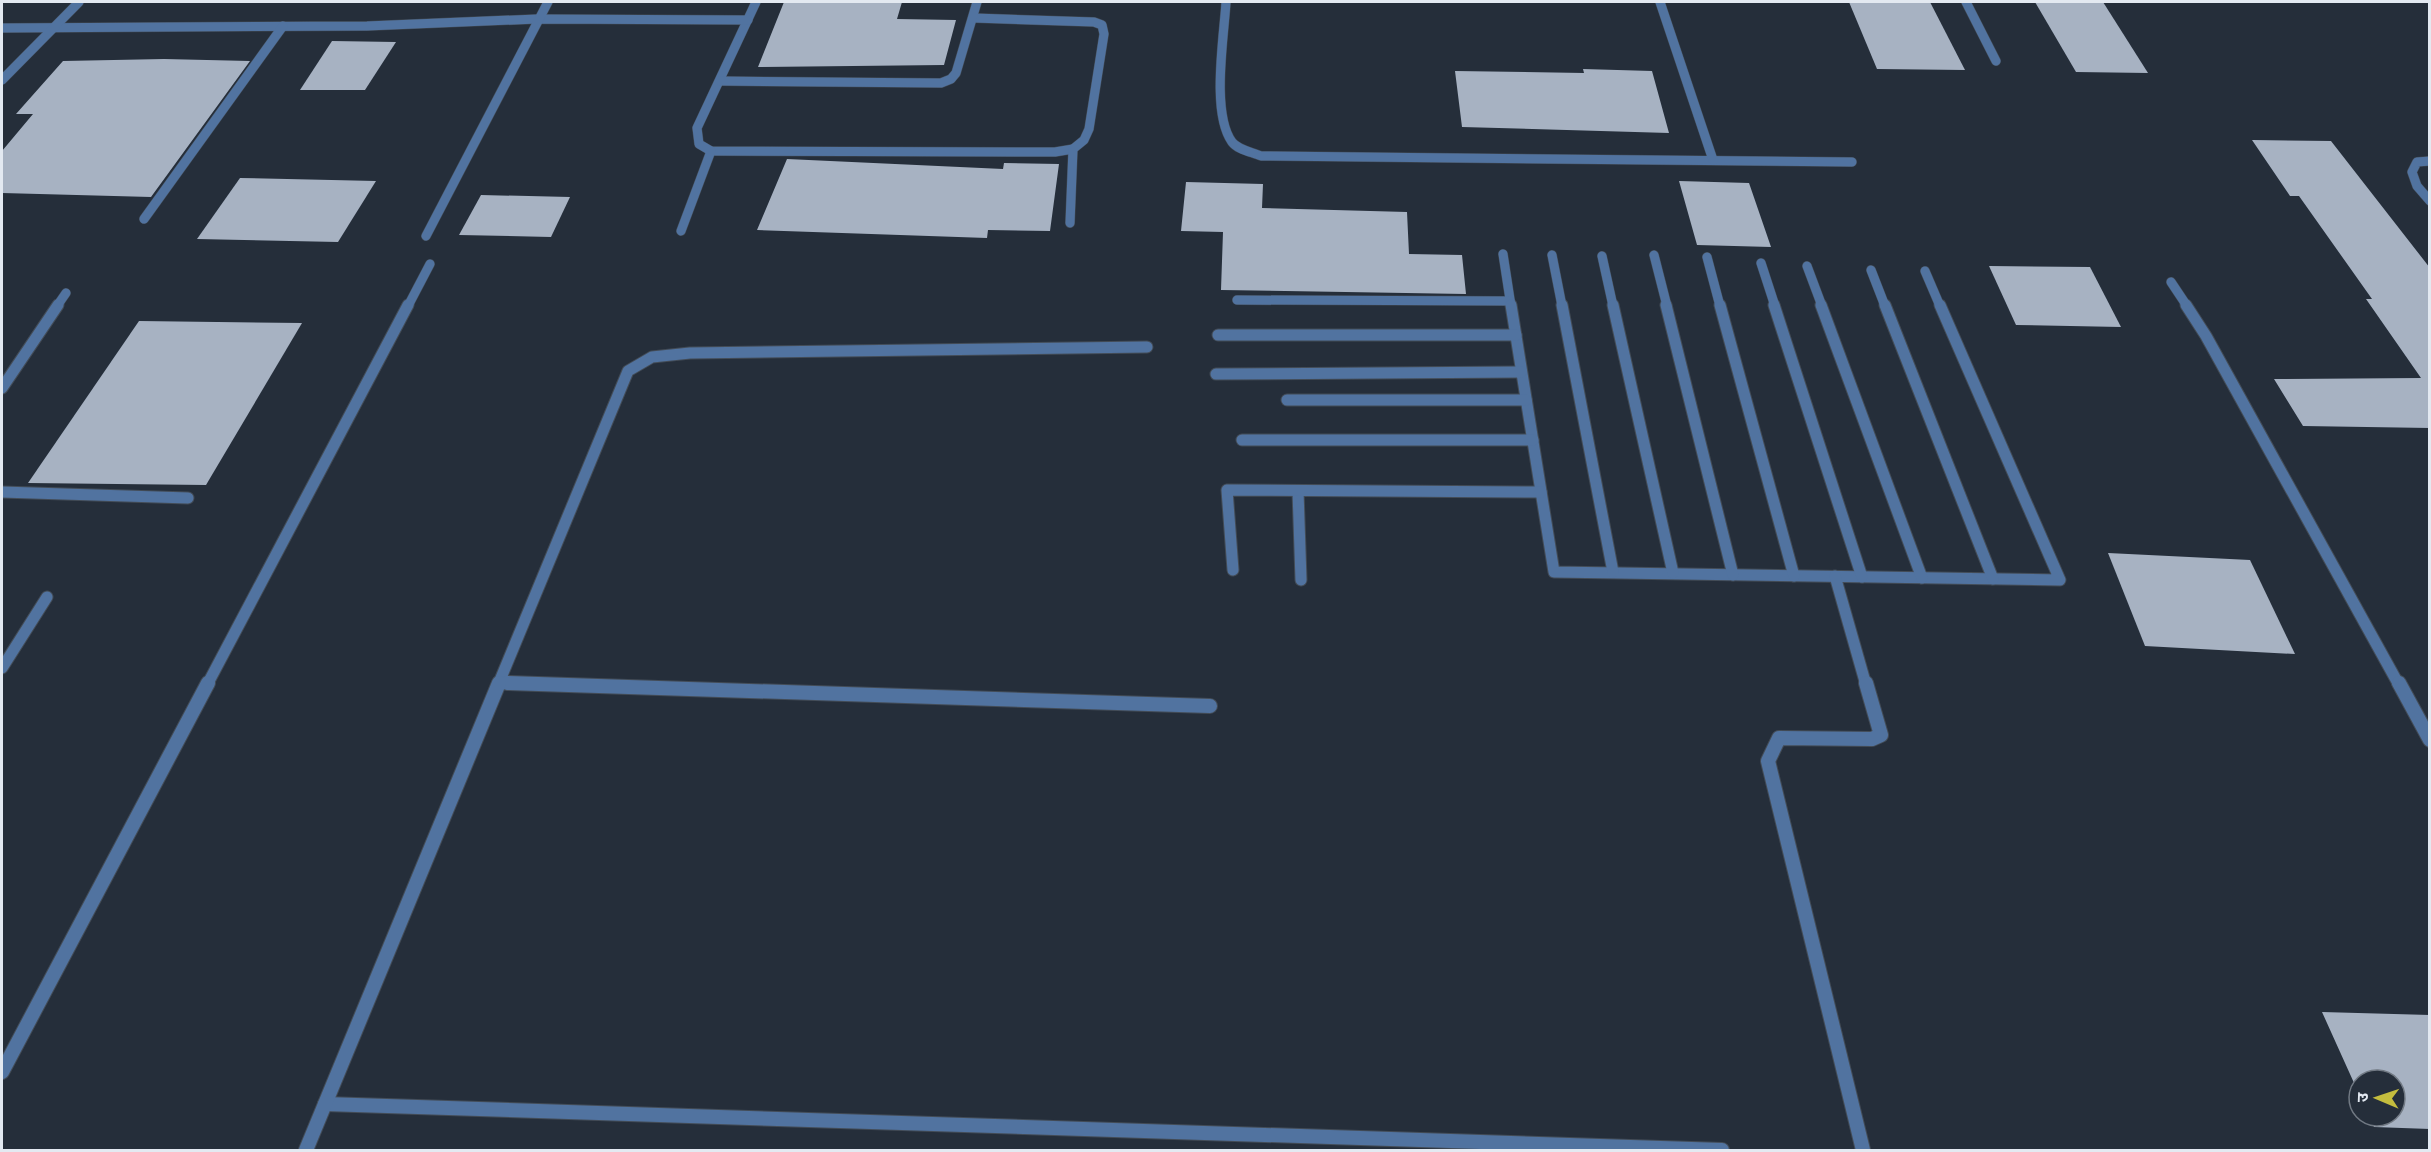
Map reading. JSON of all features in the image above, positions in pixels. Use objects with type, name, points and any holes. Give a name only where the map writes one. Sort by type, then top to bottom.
[{"type":"street","points":[[2,80],[79,2]]},
{"type":"street","points":[[426,236],[537,19],[548,2]]},
{"type":"street","points":[[756,2],[698,128],[699,144],[711,151],[1055,152],[1073,149],[1084,140],[1089,129],[1104,34],[1102,25],[1094,22],[974,18]]},
{"type":"street","points":[[720,81],[941,83],[951,79],[956,73],[977,2]]},
{"type":"street","points":[[1226,2],[1221,112],[1224,131],[1234,145],[1261,156],[1852,162]]},
{"type":"street","points":[[1660,2],[1713,160]]},
{"type":"street","points":[[1966,2],[1996,61]]},
{"type":"street","points":[[2,28],[283,26],[537,19],[748,20]]},
{"type":"street","points":[[144,219],[283,26]]},
{"type":"street","points":[[1070,223],[1073,149]]},
{"type":"street","points":[[681,231],[711,151]]},
{"type":"street","points":[[2430,160],[2417,162],[2412,172],[2417,186],[2430,201]]},
{"type":"street","points":[[1503,254],[1554,572],[2060,580],[1926,270]]},
{"type":"street","points":[[1552,255],[1613,572]]},
{"type":"street","points":[[1654,255],[1733,574]]},
{"type":"street","points":[[1602,256],[1672,573]]},
{"type":"street","points":[[1707,257],[1794,576]]},
{"type":"street","points":[[1761,263],[1862,577]]},
{"type":"street","points":[[2,1072],[430,264]]},
{"type":"street","points":[[1807,266],[1922,578]]},
{"type":"street","points":[[1871,270],[1993,579]]},
{"type":"street","points":[[2171,282],[2206,336],[2430,740]]},
{"type":"street","points":[[2,388],[66,293]]},
{"type":"street","points":[[1237,300],[1510,301]]},
{"type":"street","points":[[1218,335],[1516,335]]},
{"type":"street","points":[[306,1150],[501,683],[628,371],[652,357],[690,353],[1147,347]]},
{"type":"street","points":[[1216,374],[1521,372]]},
{"type":"street","points":[[1287,400],[1526,400]]},
{"type":"street","points":[[1242,440],[1533,440]]},
{"type":"street","points":[[1233,570],[1227,490],[1541,492]]},
{"type":"street","points":[[1298,491],[1301,580]]},
{"type":"street","points":[[2,492],[188,498]]},
{"type":"street","points":[[1835,576],[1881,735],[1872,739],[1779,738],[1768,761],[1863,1150]]},
{"type":"street","points":[[2,668],[47,597]]},
{"type":"street","points":[[501,683],[1210,706]]},
{"type":"street","points":[[325,1104],[1722,1150]]},
{"type":"building","points":[[784,2],[902,2],[897,19],[956,20],[944,65],[758,67]]},
{"type":"building","points":[[1849,2],[1930,2],[1965,70],[1877,69]]},
{"type":"building","points":[[2035,2],[2103,2],[2148,73],[2076,72]]},
{"type":"building","points":[[332,41],[396,42],[365,90],[300,90]]},
{"type":"building","points":[[164,59],[250,61],[151,197],[2,193],[2,151],[33,114],[16,114],[63,61]]},
{"type":"building","points":[[1583,69],[1652,71],[1669,133],[1462,127],[1455,71],[1584,73]]},
{"type":"building","points":[[2252,140],[2331,141],[2430,268],[2430,428],[2303,426],[2274,379],[2421,378],[2366,299],[2372,299],[2299,196],[2290,196]]},
{"type":"building","points":[[787,159],[1003,169],[1004,163],[1059,164],[1050,231],[988,230],[987,238],[757,230]]},
{"type":"building","points":[[240,178],[376,181],[338,242],[197,239]]},
{"type":"building","points":[[1679,181],[1749,183],[1771,247],[1697,245]]},
{"type":"building","points":[[1186,182],[1263,184],[1262,208],[1407,212],[1409,254],[1462,255],[1466,294],[1221,290],[1223,232],[1181,231]]},
{"type":"building","points":[[481,195],[570,197],[551,237],[459,235]]},
{"type":"building","points":[[1989,266],[2090,267],[2121,327],[2016,325]]},
{"type":"building","points":[[139,321],[302,323],[206,485],[28,483]]},
{"type":"building","points":[[2108,553],[2250,560],[2295,654],[2145,646]]},
{"type":"building","points":[[2322,1012],[2430,1015],[2430,1129],[2402,1128],[2407,1128],[2407,1068],[2347,1068]]}]
